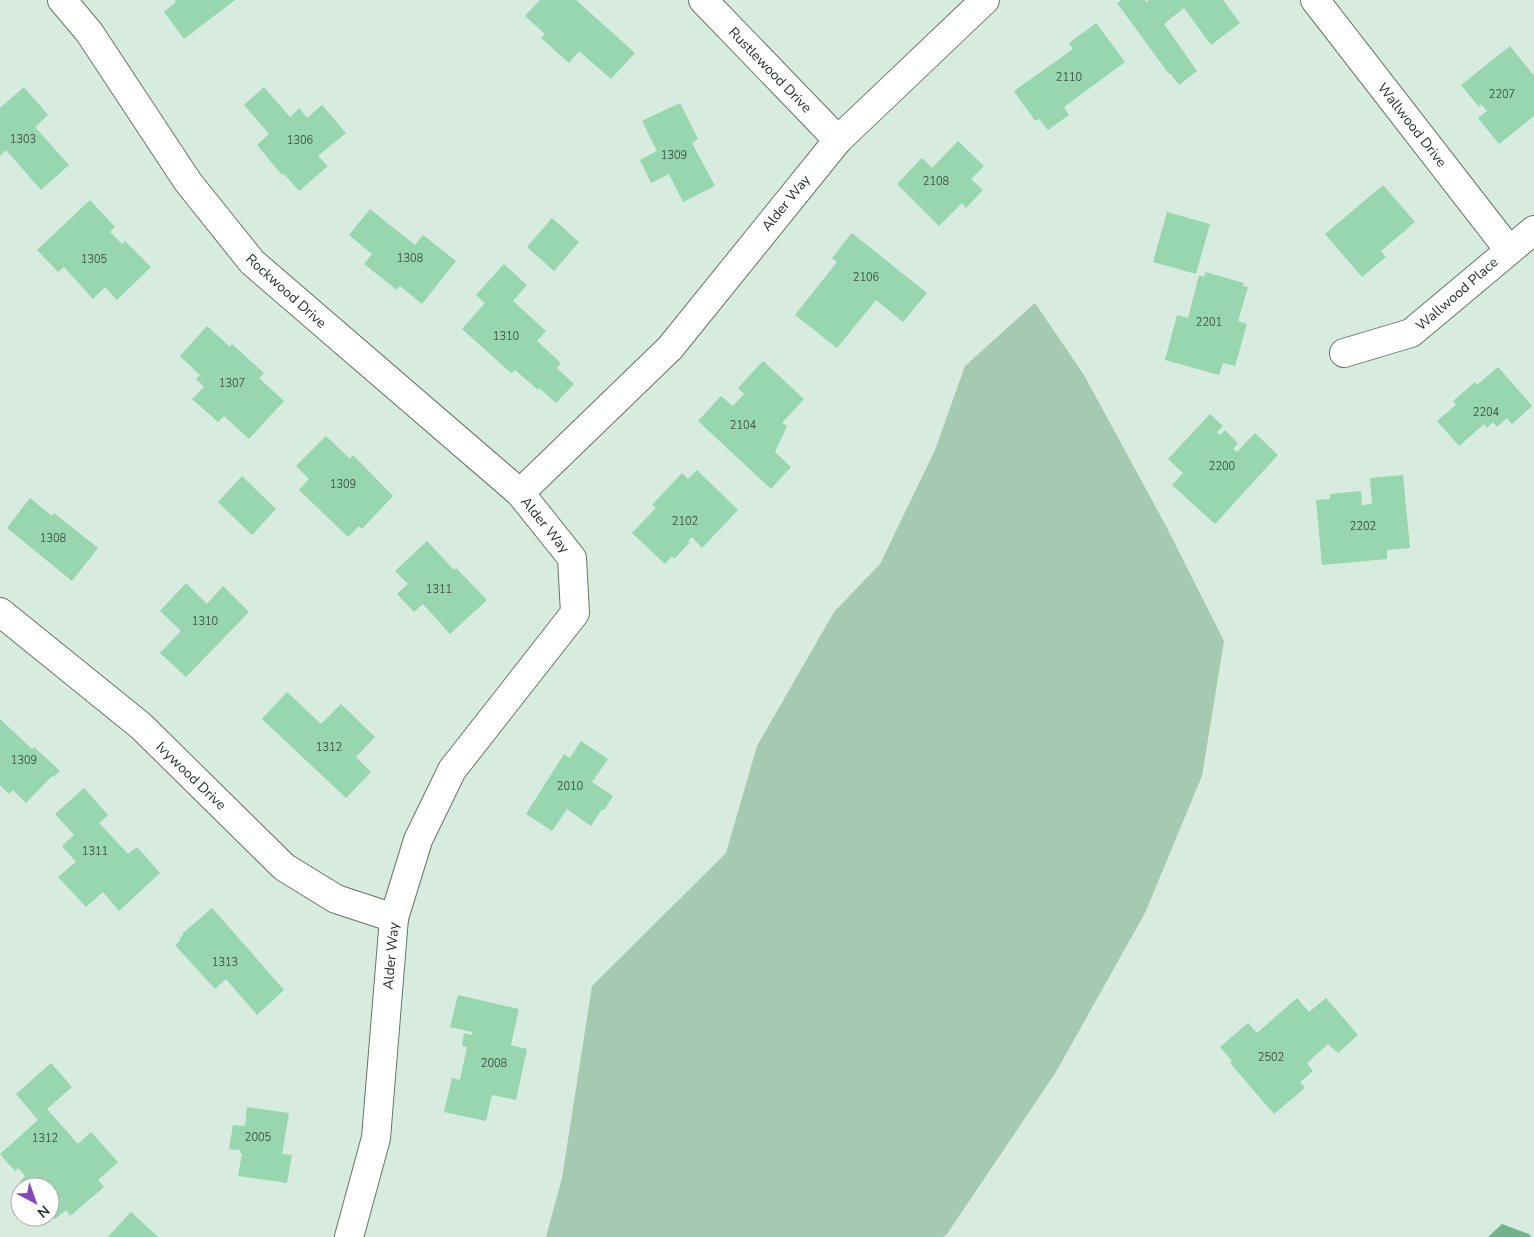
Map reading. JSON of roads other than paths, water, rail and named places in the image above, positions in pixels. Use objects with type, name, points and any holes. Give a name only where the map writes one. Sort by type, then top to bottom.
[{"type":"street","name":"Rockwood Drive","points":[[62,0],[89,32],[188,182],[252,262],[520,493]]},
{"type":"street","name":"Rustlewood Drive","points":[[703,0],[838,140]]},
{"type":"street","name":"Alder Way","points":[[349,1237],[376,1138],[394,918],[418,840],[452,770],[576,612],[572,558],[520,493],[670,348],[838,140],[985,0]]},
{"type":"street","name":"Wallwood Drive","points":[[1315,0],[1509,250]]},
{"type":"street","name":"Wallwood Place","points":[[1344,353],[1411,334],[1534,230]]},
{"type":"street","name":"Ivywood Drive","points":[[0,612],[141,726],[284,866],[336,899],[394,918]]}]
